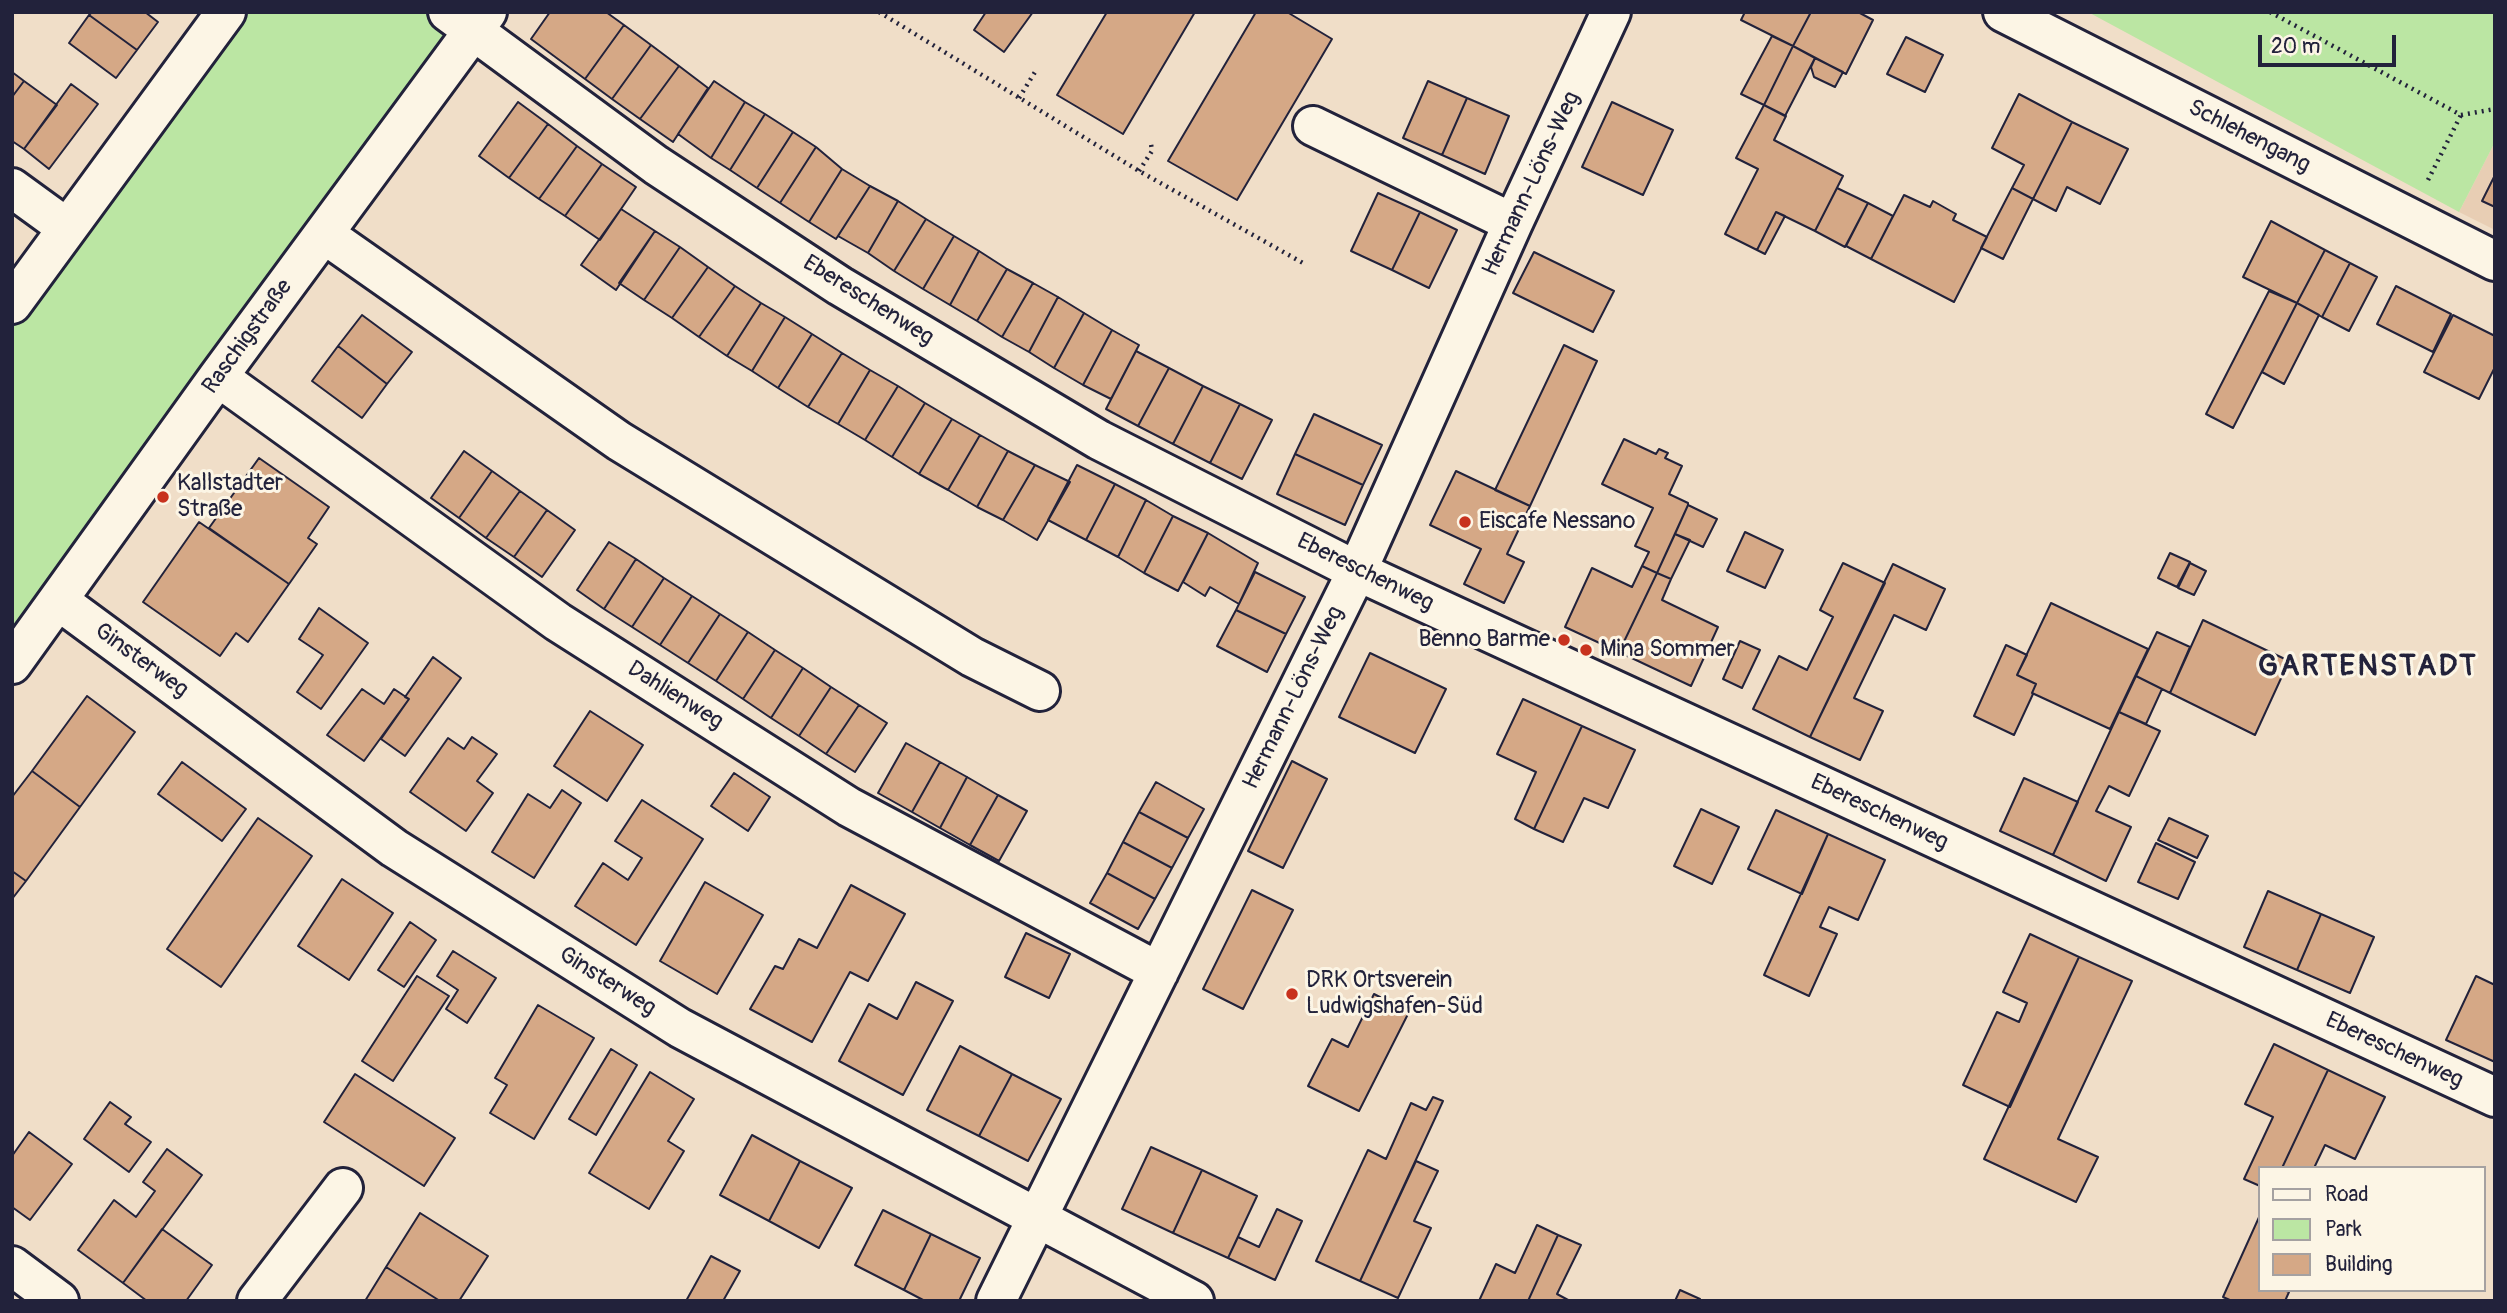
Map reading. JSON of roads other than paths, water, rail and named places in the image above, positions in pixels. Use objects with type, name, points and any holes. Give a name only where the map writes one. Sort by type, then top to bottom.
[{"type":"street","points":[[12,304],[226,12]]},
{"type":"street","name":"Hermann-Löns-Weg","points":[[996,1301],[1357,571],[1611,12]]},
{"type":"street","name":"Schlehengang","points":[[2003,12],[2495,261]]},
{"type":"street","name":"Raschigstraße","points":[[12,664],[324,234],[469,18]]},
{"type":"street","name":"Ebereschenweg","points":[[469,18],[656,165],[840,286],[1099,440],[1357,571],[2495,1097]]},
{"type":"street","points":[[1314,126],[1513,223]]},
{"type":"street","points":[[12,188],[67,228]]},
{"type":"street","points":[[324,234],[619,441],[972,657],[1040,691]]},
{"type":"street","name":"Dahlienweg","points":[[218,377],[558,622],[838,800],[1159,972]]},
{"type":"street","name":"Ginsterweg","points":[[60,601],[394,848],[680,1028],[1195,1301]]},
{"type":"street","points":[[257,1301],[343,1188]]},
{"type":"street","points":[[12,1266],[59,1301]]},
{"type":"place","name":"Kallstadter Straße","points":[[163,497]]},
{"type":"place","name":"Eiscafe Nessano","points":[[1465,522]]},
{"type":"place","name":"Benno Barme","points":[[1564,640]]},
{"type":"place","name":"Mina Sommer","points":[[1586,650]]},
{"type":"place","name":"DRK Ortsverein Ludwigshafen-Süd","points":[[1292,994]]},
{"type":"district","name":"GARTENSTADT","points":[[2368,667]]}]
